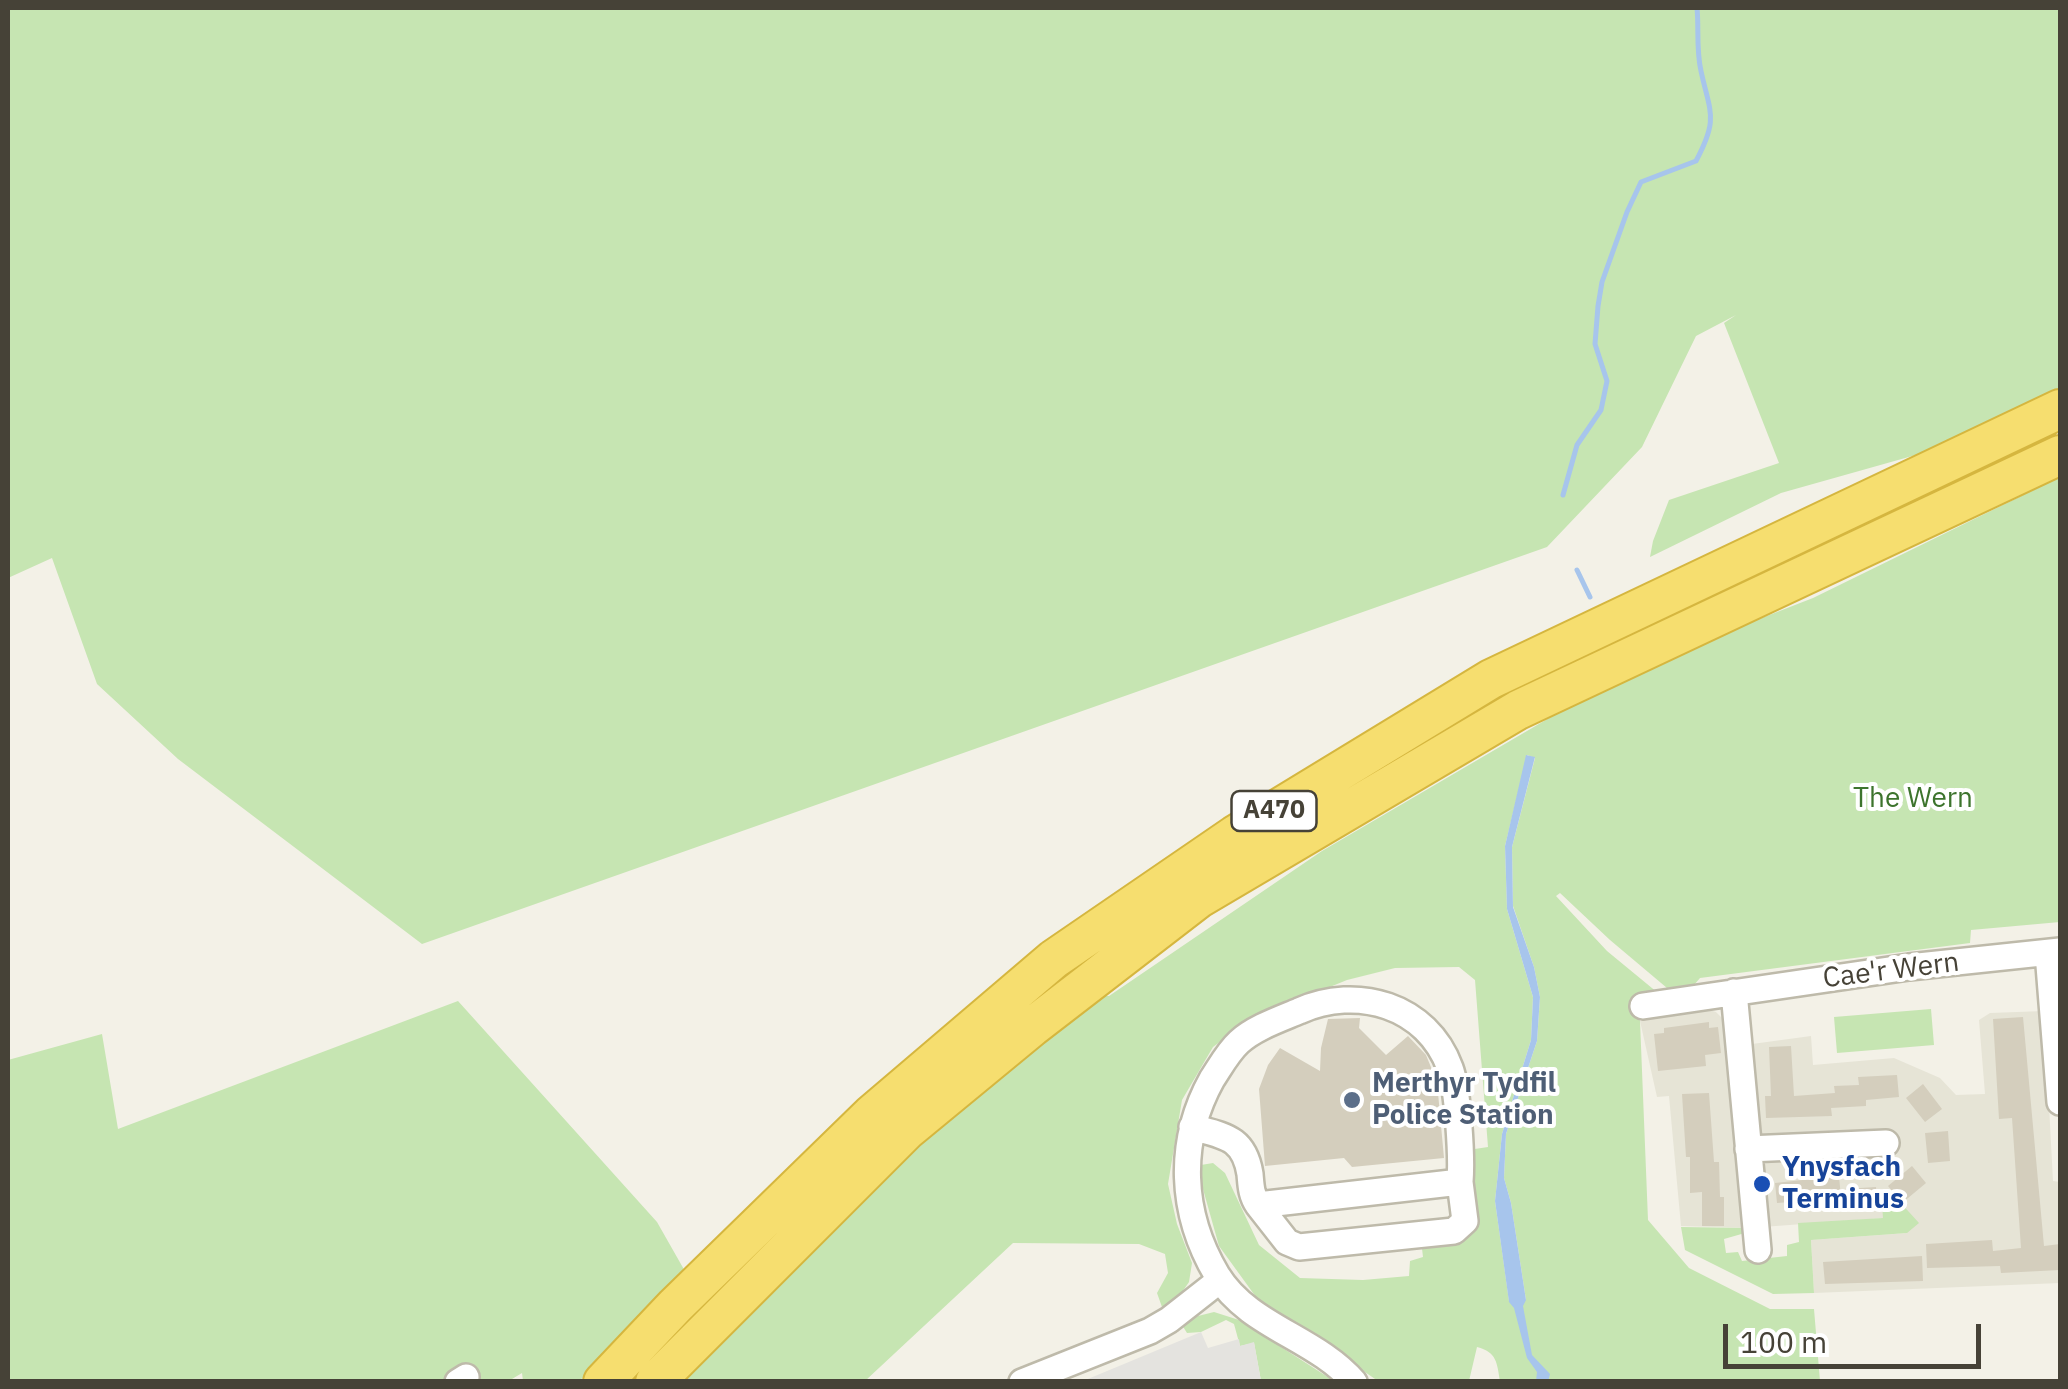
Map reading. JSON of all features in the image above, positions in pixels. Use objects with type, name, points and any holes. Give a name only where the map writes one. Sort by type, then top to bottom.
[{"type":"highway","name":"A470","points":[[603,1382],[675,1306],[885,1103],[1054,959],[1235,835],[1491,680],[2060,409]]},
{"type":"highway","name":"A470","points":[[655,1382],[907,1130],[1198,899],[1518,710],[2060,455]]},
{"type":"street","name":"Cae'r Wern","points":[[1643,1006],[1909,967],[2054,952],[2060,1102]]},
{"type":"street","points":[[1734,992],[1758,1250]]},
{"type":"street","points":[[1192,1127],[1238,1144],[1246,1155],[1252,1197],[1287,1242],[1299,1247],[1454,1231],[1465,1222],[1452,1071],[1441,1048],[1422,1026],[1391,1005],[1352,998],[1321,1001],[1242,1038],[1198,1104],[1192,1127],[1186,1172],[1189,1202],[1204,1252],[1220,1280],[1273,1328],[1320,1352],[1354,1382]]},
{"type":"street","points":[[1748,1149],[1886,1143]]},
{"type":"street","points":[[1258,1204],[1460,1182]]},
{"type":"street","points":[[1022,1382],[1150,1331],[1220,1280]]},
{"type":"shaded area","points":[[1699,1007],[1716,1012],[1726,1022],[1730,1047],[1811,1036],[1813,1065],[1894,1058],[1940,1078],[1956,1095],[1985,1094],[1979,1020],[1990,1013],[2044,1011],[2053,1181],[2060,1182],[2060,1283],[1814,1293],[1811,1240],[1907,1233],[1884,1218],[1749,1228],[1681,1226],[1669,1096],[1657,1097],[1640,1021]]},
{"type":"shaded area","points":[[1201,1332],[1208,1348],[1239,1339],[1240,1346],[1254,1342],[1261,1381],[1083,1381]]},
{"type":"green space","points":[[8,8],[2060,8],[2060,393],[1930,451],[1781,493],[1650,557],[1669,500],[1779,463],[1724,323],[1736,315],[1696,336],[1642,447],[1547,547],[422,944],[178,759],[97,684],[52,558],[8,578]]},
{"type":"green space","name":"The Wern","points":[[2060,477],[2060,922],[1971,930],[1970,943],[1700,978],[1694,985],[1667,988],[1560,893],[1556,896],[1607,951],[1658,993],[1635,999],[1640,1021],[1648,1220],[1689,1268],[1770,1309],[1814,1309],[1820,1381],[1500,1381],[1492,1355],[1477,1347],[1469,1381],[1378,1381],[1256,1297],[1219,1246],[1201,1182],[1201,1165],[1213,1163],[1225,1173],[1259,1245],[1300,1278],[1363,1280],[1409,1276],[1410,1261],[1423,1257],[1421,1240],[1461,1236],[1468,1150],[1488,1147],[1475,980],[1459,967],[1395,968],[1347,980],[1249,1020],[1213,1047],[1182,1100],[1168,1184],[1177,1224],[1192,1263],[1189,1282],[1178,1298],[1162,1307],[1157,1293],[1168,1273],[1165,1254],[1139,1244],[1013,1243],[865,1381],[674,1382],[952,1113],[1096,995],[1109,996],[1322,851],[1568,707],[1700,642],[1813,598]],"holes":[[[1527,755],[1535,758],[1512,847],[1513,906],[1540,997],[1537,1041],[1506,1134],[1504,1178],[1526,1300],[1509,1301],[1495,1201],[1502,1134],[1531,1040],[1533,997],[1507,909],[1505,846]]]},
{"type":"green space","points":[[458,1001],[657,1222],[686,1273],[637,1329],[579,1381],[523,1381],[522,1373],[507,1382],[8,1382],[8,1060],[102,1034],[118,1129]]},
{"type":"green space","points":[[1931,1009],[1934,1045],[1837,1053],[1834,1017]]},
{"type":"green space","points":[[1881,1190],[1889,1190],[1919,1223],[1907,1233],[1811,1240],[1814,1293],[1773,1294],[1685,1250],[1681,1227],[1749,1228],[1724,1239],[1726,1253],[1738,1252],[1742,1261],[1787,1256],[1787,1245],[1799,1242],[1798,1223],[1883,1218]]},
{"type":"green space","points":[[1214,1312],[1239,1320],[1334,1381],[1261,1381],[1254,1343],[1240,1346],[1234,1324],[1226,1320],[1201,1332],[1187,1333],[1182,1325],[1190,1318]]},
{"type":"water","points":[[1526,755],[1535,757],[1512,847],[1513,907],[1540,997],[1537,1041],[1506,1134],[1504,1178],[1511,1203],[1532,1355],[1550,1374],[1548,1382],[1536,1381],[1537,1372],[1527,1358],[1509,1302],[1495,1201],[1502,1134],[1531,1040],[1533,997],[1507,909],[1505,846]]},
{"type":"building","points":[[2023,1017],[2044,1246],[2060,1244],[2060,1270],[2001,1273],[2000,1266],[1927,1268],[1926,1244],[1992,1240],[1993,1251],[2021,1248],[2012,1118],[1999,1119],[1993,1019]]},
{"type":"building","name":"Merthyr Tydfil Police Station","points":[[1360,1018],[1359,1028],[1386,1055],[1408,1036],[1426,1055],[1437,1082],[1444,1158],[1352,1167],[1344,1158],[1265,1166],[1259,1089],[1268,1065],[1280,1048],[1320,1071],[1328,1019]]},
{"type":"building","points":[[1709,1022],[1709,1028],[1718,1027],[1721,1053],[1705,1055],[1706,1066],[1658,1071],[1654,1034],[1664,1033],[1664,1028]]},
{"type":"building","points":[[1791,1046],[1794,1096],[1835,1093],[1834,1086],[1859,1085],[1858,1077],[1897,1075],[1899,1097],[1866,1100],[1866,1106],[1831,1108],[1832,1116],[1766,1118],[1765,1096],[1771,1096],[1769,1047]]},
{"type":"building","points":[[1923,1084],[1942,1109],[1925,1122],[1906,1098]]},
{"type":"building","points":[[1709,1093],[1714,1162],[1719,1162],[1720,1197],[1724,1197],[1724,1226],[1702,1226],[1702,1192],[1690,1193],[1682,1094]]},
{"type":"building","points":[[1948,1131],[1950,1161],[1928,1163],[1925,1133]]},
{"type":"building","points":[[1912,1166],[1926,1183],[1902,1203],[1888,1186]]},
{"type":"building","points":[[1839,1176],[1841,1198],[1777,1203],[1775,1183]]},
{"type":"building","points":[[1876,1187],[1877,1210],[1846,1212],[1844,1189]]},
{"type":"building","points":[[1922,1256],[1923,1281],[1825,1284],[1823,1262]]},
{"type":"waterway","points":[[1563,495],[1577,445],[1601,410],[1607,381],[1595,344],[1598,306],[1602,282],[1627,212],[1641,182],[1696,161],[1708,135],[1710,116],[1699,63],[1697,8]]},
{"type":"waterway","points":[[1577,570],[1590,597]]},
{"type":"place","name":"Merthyr Tydfil Police Station","points":[[1352,1100]]},
{"type":"place","name":"Ynysfach Terminus","points":[[1762,1184]]}]
